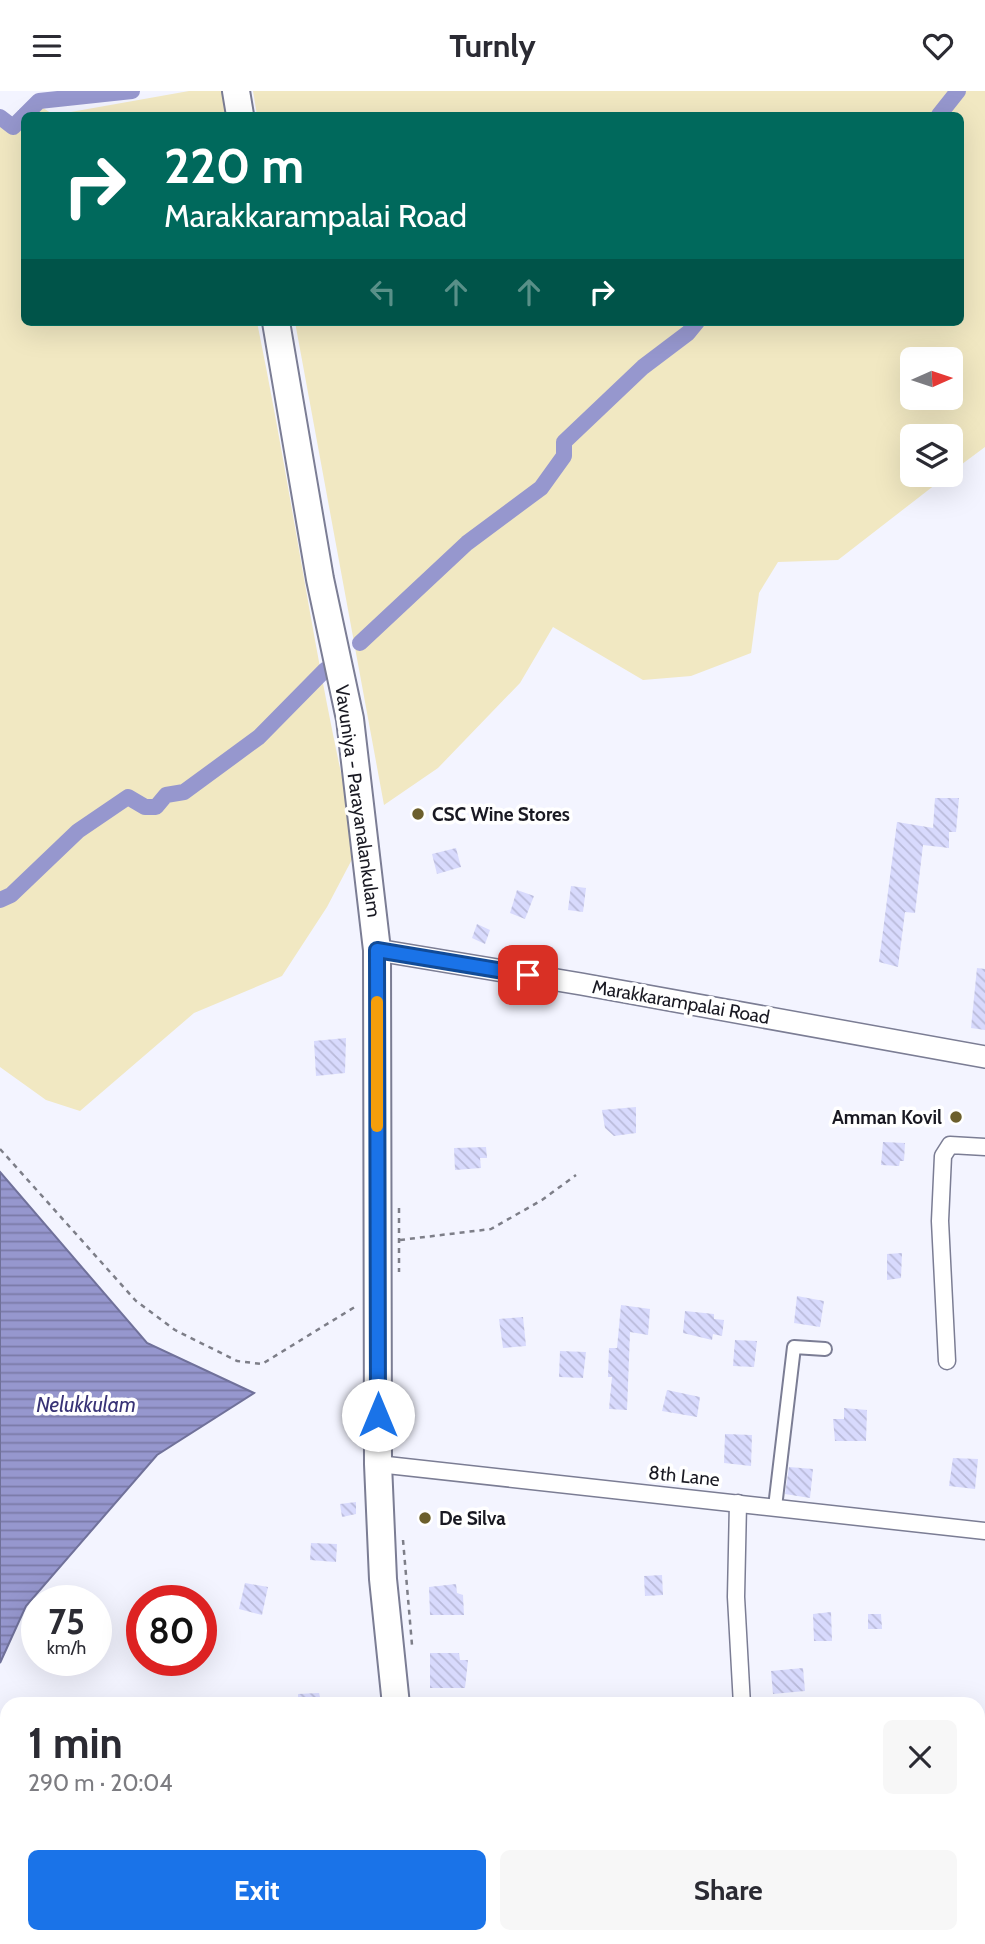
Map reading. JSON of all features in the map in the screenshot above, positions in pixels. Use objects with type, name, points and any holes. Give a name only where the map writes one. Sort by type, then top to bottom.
[{"type":"highway","points":[[236,91],[240,112]]},
{"type":"highway","name":"Vavuniya - Parayanalankulam","points":[[277,326],[320,579],[350,719],[377,950],[388,1287],[379,1464],[383,1579],[395,1697]]},
{"type":"street","name":"Marakkarampalai Road","points":[[377,950],[985,1057]]},
{"type":"street","points":[[947,1361],[940,1221],[943,1156],[950,1145],[985,1147]]},
{"type":"street","points":[[775,1507],[794,1347],[825,1349]]},
{"type":"street","name":"8th Lane","points":[[379,1464],[985,1531]]},
{"type":"street","points":[[738,1503],[736,1597],[742,1697]]},
{"type":"path","points":[[0,1149],[136,1301],[175,1330],[237,1361],[262,1364],[388,1287],[400,1240],[399,1199]]},
{"type":"path","points":[[400,1240],[491,1229],[542,1201],[576,1175]]},
{"type":"path","points":[[402,1532],[412,1651]]},
{"type":"shaded area","points":[[189,91],[224,91],[227,112],[71,112]]},
{"type":"shaded area","points":[[253,91],[985,91],[985,447],[963,463],[963,424],[900,424],[900,487],[932,487],[838,560],[778,562],[759,593],[751,653],[691,676],[643,680],[553,627],[520,683],[438,768],[384,805],[296,326],[964,326],[964,112],[256,112]]},
{"type":"shaded area","points":[[40,106],[49,112],[34,112]]},
{"type":"shaded area","points":[[0,122],[14,132],[21,125],[21,326],[258,326],[317,651],[358,848],[327,907],[282,976],[194,1013],[80,1111],[46,1100],[0,1067]]},
{"type":"water","name":"Nelukkulam","points":[[0,1172],[147,1343],[254,1393],[157,1455],[44,1585],[21,1585],[21,1617],[0,1663]]},
{"type":"building","points":[[935,798],[959,798],[956,832],[949,832],[949,848],[923,845],[915,913],[905,912],[898,967],[879,962],[897,822],[933,828]]},
{"type":"building","points":[[456,848],[461,867],[437,874],[432,854]]},
{"type":"building","points":[[571,886],[586,888],[583,912],[568,910]]},
{"type":"building","points":[[517,890],[534,896],[525,919],[510,913]]},
{"type":"building","points":[[477,924],[490,930],[485,944],[472,938]]},
{"type":"building","points":[[977,968],[985,969],[985,1030],[971,1028]]},
{"type":"building","points":[[346,1038],[345,1073],[316,1076],[314,1041]]},
{"type":"building","points":[[636,1107],[636,1133],[614,1136],[605,1128],[602,1110]]},
{"type":"building","points":[[883,1142],[905,1143],[904,1161],[900,1161],[899,1166],[881,1165]]},
{"type":"building","points":[[486,1147],[487,1158],[480,1158],[481,1168],[455,1170],[454,1148]]},
{"type":"building","points":[[902,1253],[901,1278],[887,1280],[887,1254]]},
{"type":"building","points":[[797,1296],[824,1301],[820,1327],[794,1323]]},
{"type":"building","points":[[621,1305],[650,1309],[648,1335],[630,1332],[627,1410],[609,1409],[612,1377],[608,1377],[609,1348],[617,1348]]},
{"type":"building","points":[[685,1311],[714,1314],[714,1319],[724,1320],[722,1336],[713,1334],[712,1340],[683,1333]]},
{"type":"building","points":[[523,1317],[526,1346],[503,1348],[499,1319]]},
{"type":"building","points":[[735,1340],[757,1341],[754,1367],[733,1366]]},
{"type":"building","points":[[560,1351],[586,1352],[583,1378],[559,1377]]},
{"type":"building","points":[[667,1390],[700,1397],[697,1417],[662,1411]]},
{"type":"building","points":[[844,1408],[867,1410],[866,1441],[835,1441],[833,1419],[844,1419]]},
{"type":"building","points":[[725,1434],[752,1435],[751,1466],[724,1463]]},
{"type":"building","points":[[953,1458],[978,1459],[975,1489],[949,1486]]},
{"type":"building","points":[[789,1467],[813,1469],[810,1498],[785,1494]]},
{"type":"building","points":[[356,1502],[356,1514],[342,1517],[340,1504]]},
{"type":"building","points":[[311,1543],[337,1544],[336,1562],[310,1560]]},
{"type":"building","points":[[662,1575],[663,1595],[645,1596],[644,1576]]},
{"type":"building","points":[[245,1583],[268,1587],[262,1615],[239,1609]]},
{"type":"building","points":[[456,1584],[457,1593],[463,1595],[464,1615],[430,1615],[429,1587]]},
{"type":"building","points":[[831,1612],[832,1641],[814,1641],[813,1614]]},
{"type":"building","points":[[868,1614],[881,1614],[882,1629],[868,1629]]},
{"type":"building","points":[[430,1653],[459,1653],[460,1660],[468,1660],[465,1688],[430,1688]]},
{"type":"building","points":[[803,1668],[805,1691],[773,1694],[771,1671]]},
{"type":"building","points":[[319,1693],[320,1697],[298,1697],[298,1694]]},
{"type":"waterway","points":[[28,112],[39,101],[132,91]]},
{"type":"waterway","points":[[941,112],[958,91]]},
{"type":"waterway","points":[[0,117],[13,127],[21,119]]},
{"type":"waterway","points":[[360,643],[467,543],[541,488],[564,456],[564,442],[643,367],[694,326]]},
{"type":"waterway","points":[[0,900],[11,895],[78,831],[128,797],[145,807],[156,807],[166,795],[184,792],[259,737],[325,670]]},
{"type":"slow traffic","points":[[377,1002],[377,1126]]},
{"type":"place","name":"CSC Wine Stores","points":[[418,814]]},
{"type":"place","name":"Amman Kovil","points":[[956,1117]]},
{"type":"place","name":"De Silva","points":[[425,1518]]},
{"type":"route","points":[[378,1415],[377,950],[528,975]]}]
